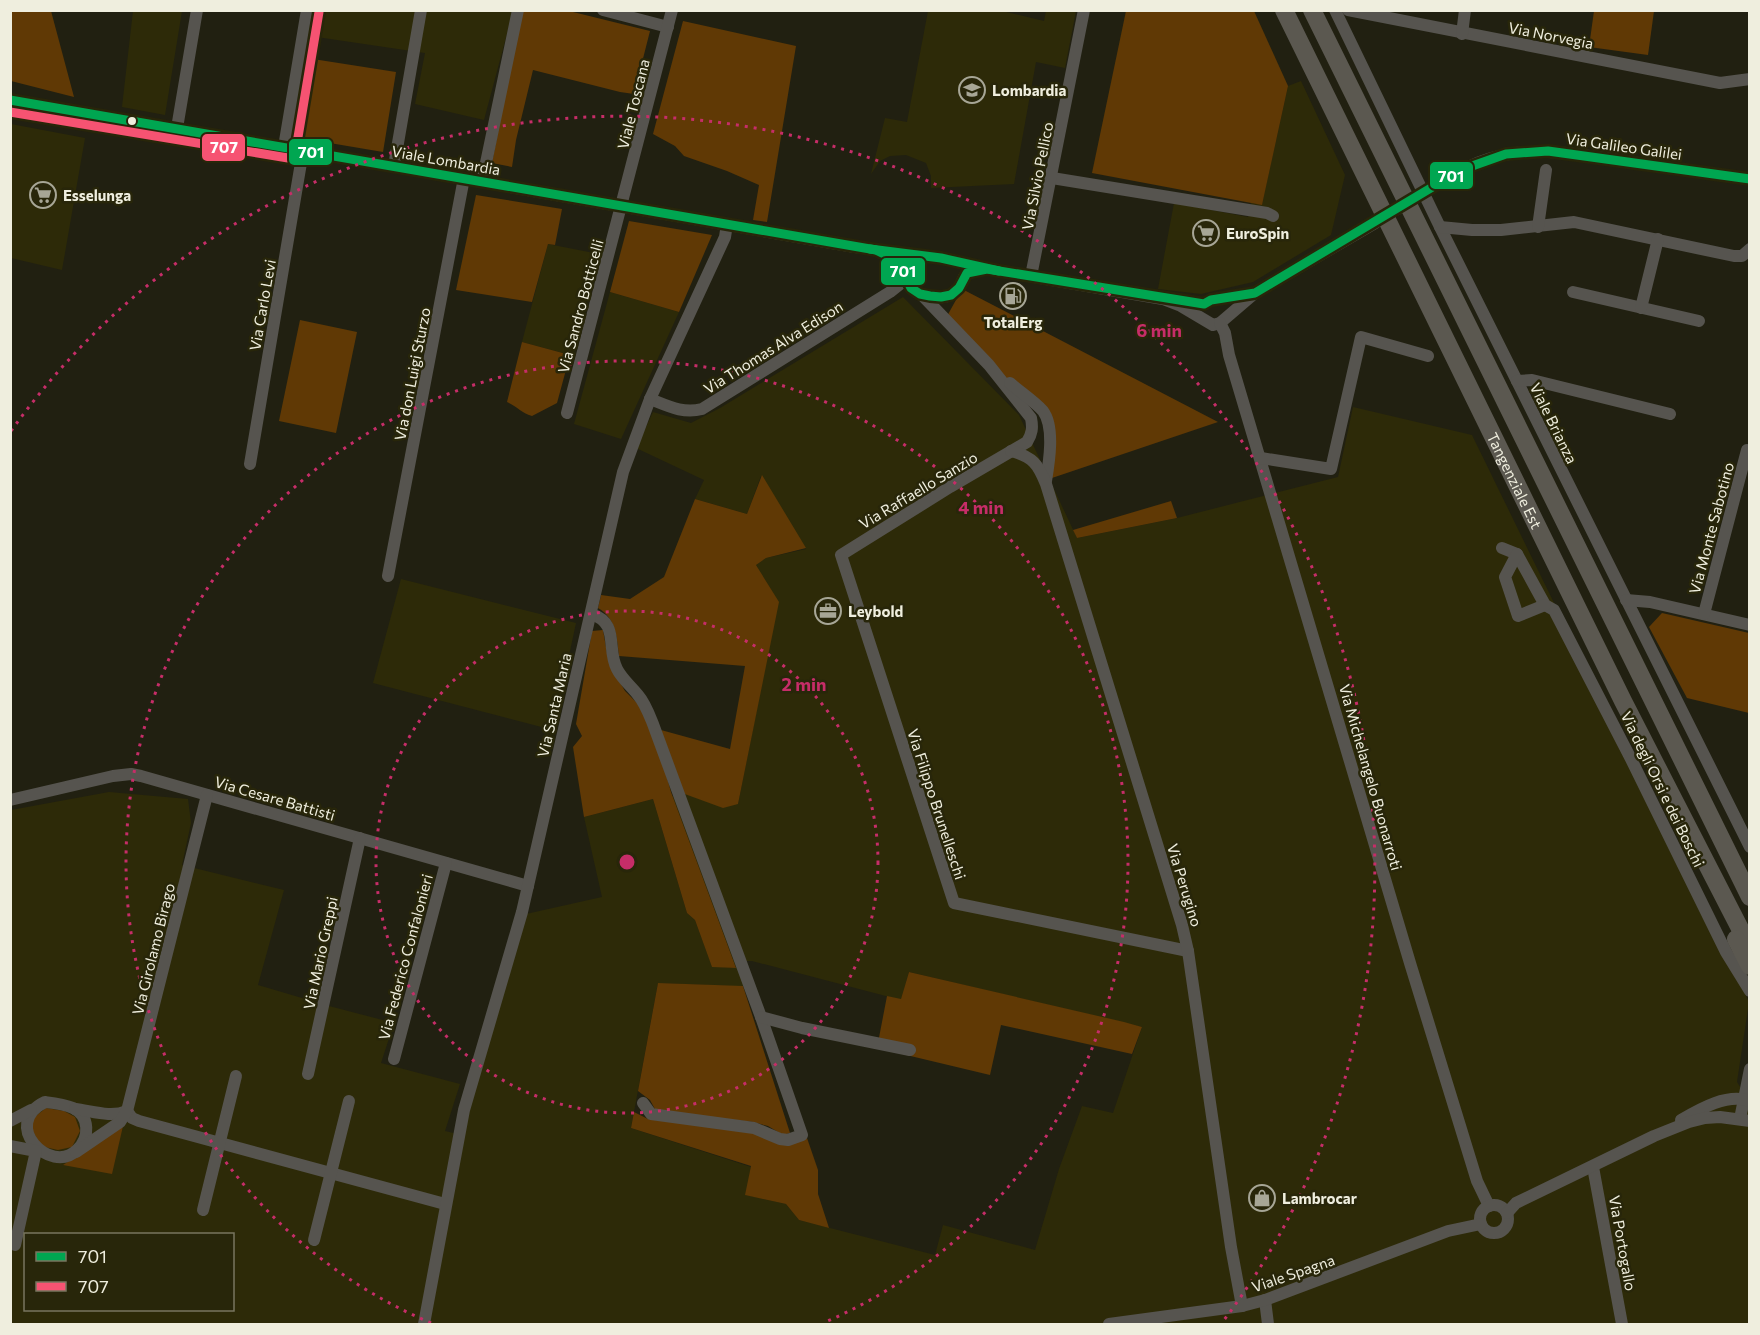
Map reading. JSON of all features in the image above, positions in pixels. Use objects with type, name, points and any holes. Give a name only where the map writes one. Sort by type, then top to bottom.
[{"type":"highway","name":"Tangenziale Est","points":[[1284,10],[1623,701],[1749,948]]},
{"type":"highway","name":"Tangenziale Est","points":[[1312,10],[1749,897]]},
{"type":"highway","points":[[1623,701],[1749,966]]},
{"type":"street","points":[[177,129],[197,10]]},
{"type":"street","points":[[284,147],[306,10]]},
{"type":"street","points":[[394,166],[421,10]]},
{"type":"street","points":[[482,182],[518,10]]},
{"type":"street","points":[[603,10],[668,27]]},
{"type":"street","name":"Viale Toscana","points":[[622,206],[672,10]]},
{"type":"street","name":"Via Silvio Pellico","points":[[1031,276],[1084,10]]},
{"type":"street","name":"Viale Brianza","points":[[1335,10],[1440,227],[1749,847]]},
{"type":"street","name":"Via Norvegia","points":[[1348,10],[1720,83],[1749,79]]},
{"type":"street","points":[[1462,34],[1465,10]]},
{"type":"street","name":"Viale Lombardia","points":[[10,99],[876,250],[941,258],[987,269],[1170,301],[1210,302],[1256,293]]},
{"type":"street","name":"Via Carlo Levi","points":[[250,464],[303,151]]},
{"type":"street","name":"Via Galileo Galilei","points":[[1430,189],[1461,170],[1482,161],[1506,154],[1530,151],[1579,155],[1749,179]]},
{"type":"street","points":[[1538,226],[1546,170]]},
{"type":"street","name":"Via don Luigi Sturzo","points":[[388,576],[464,178]]},
{"type":"street","points":[[1052,178],[1267,213],[1273,216]]},
{"type":"street","name":"Via Sandro Botticelli","points":[[567,413],[622,206]]},
{"type":"street","points":[[1440,227],[1472,230],[1574,222],[1734,256],[1746,252]]},
{"type":"street","name":"Viale Lombardia","points":[[1170,301],[1213,325],[1222,321],[1256,293],[1375,223]]},
{"type":"street","name":"Via Santa Maria","points":[[424,1324],[468,1096],[522,912],[623,472],[650,399],[724,237],[727,224]]},
{"type":"street","points":[[1641,308],[1658,239]]},
{"type":"street","name":"Viale Lombardia","points":[[876,250],[894,259],[908,286],[921,294]]},
{"type":"street","points":[[904,276],[908,261],[920,256]]},
{"type":"street","points":[[953,262],[958,267],[962,279]]},
{"type":"street","points":[[921,294],[949,296],[958,289],[966,274],[973,270],[987,269]]},
{"type":"street","name":"Via Thomas Alva Edison","points":[[650,399],[682,411],[692,412],[702,409],[890,292],[904,276]]},
{"type":"street","points":[[1573,292],[1699,321]]},
{"type":"street","name":"Via Perugino","points":[[921,294],[989,365],[1031,418],[1032,434],[1027,442],[1011,451]]},
{"type":"street","points":[[945,318],[949,296]]},
{"type":"street","points":[[1204,321],[1201,312],[1210,302],[1225,308],[1222,321]]},
{"type":"street","name":"Via Michelangelo Buonarroti","points":[[1204,321],[1229,355]]},
{"type":"street","name":"Via Michelangelo Buonarroti","points":[[1222,321],[1229,355],[1410,963],[1477,1180],[1489,1206]]},
{"type":"street","points":[[1261,458],[1331,469],[1361,337],[1428,356]]},
{"type":"street","name":"Via Perugino","points":[[989,365],[1044,412],[1050,448],[1046,484]]},
{"type":"street","points":[[1517,381],[1532,380],[1670,414]]},
{"type":"street","name":"Via Monte Sabotino","points":[[1704,615],[1747,450]]},
{"type":"street","name":"Via Perugino","points":[[1011,451],[1022,454],[1039,467],[1046,484],[1188,951],[1231,1246],[1242,1306]]},
{"type":"street","name":"Via Raffaello Sanzio","points":[[841,555],[1011,451]]},
{"type":"street","points":[[1502,548],[1517,554],[1504,577],[1518,616],[1545,605]]},
{"type":"street","name":"Via degli Orsi e dei Boschi","points":[[1517,554],[1545,605],[1554,610],[1632,759],[1726,952],[1749,991]]},
{"type":"street","name":"Via Filippo Brunelleschi","points":[[841,555],[954,903],[1188,951]]},
{"type":"street","points":[[1626,600],[1650,602],[1749,625]]},
{"type":"street","points":[[591,614],[600,616],[606,622],[611,636],[616,668],[624,681],[642,700],[653,724],[762,1017],[802,1135],[788,1140],[780,1139],[754,1128],[651,1114],[643,1103]]},
{"type":"street","name":"Via Cesare Battisti","points":[[10,800],[113,776],[131,774],[528,886]]},
{"type":"street","name":"Via Girolamo Birago","points":[[127,1111],[207,795]]},
{"type":"street","name":"Via Mario Greppi","points":[[308,1074],[360,838]]},
{"type":"street","name":"Via Federico Confalonieri","points":[[394,1059],[446,863]]},
{"type":"street","points":[[762,1017],[834,1035],[910,1050]]},
{"type":"street","points":[[1745,1120],[1749,1069]]},
{"type":"street","points":[[203,1210],[236,1076]]},
{"type":"street","name":"Viale Spagna","points":[[1109,1324],[1242,1306],[1265,1300],[1448,1232],[1481,1224],[1486,1231],[1500,1232],[1506,1226],[1507,1213],[1516,1203],[1654,1136],[1701,1108],[1721,1101],[1747,1100]]},
{"type":"street","points":[[314,1240],[349,1101]]},
{"type":"street","points":[[10,1121],[45,1102],[108,1114],[120,1114],[127,1111]]},
{"type":"street","points":[[75,1108],[84,1119],[87,1132],[76,1152]]},
{"type":"street","points":[[31,1110],[24,1123],[24,1131],[30,1145],[36,1151]]},
{"type":"street","points":[[127,1111],[132,1118],[139,1121],[446,1204]]},
{"type":"street","points":[[10,1146],[68,1156],[120,1122],[127,1111]]},
{"type":"street","name":"Viale Spagna","points":[[1654,1136],[1705,1118],[1745,1120]]},
{"type":"street","points":[[15,1245],[36,1151]]},
{"type":"street","name":"Via Portogallo","points":[[1593,1167],[1622,1324]]},
{"type":"street","points":[[1481,1224],[1480,1216],[1489,1206],[1501,1207],[1507,1213]]},
{"type":"street","points":[[1265,1300],[1268,1324]]},
{"type":"shaded area","points":[[11,10],[51,11],[74,97],[11,81]]},
{"type":"shaded area","points":[[133,11],[182,11],[165,115],[122,107]]},
{"type":"shaded area","points":[[314,11],[513,11],[484,120],[415,104],[425,53],[310,36]]},
{"type":"shaded area","points":[[521,11],[569,11],[650,31],[634,94],[533,70],[516,140],[512,167],[492,163]]},
{"type":"shaded area","name":"Lombardia","points":[[928,11],[1002,11],[1044,21],[1046,11],[1076,11],[1065,68],[1036,62],[1014,184],[931,188],[931,176],[926,163],[906,155],[890,156],[880,161],[871,174],[885,118],[907,122]]},
{"type":"shaded area","points":[[1126,11],[1254,11],[1288,86],[1262,205],[1092,173]]},
{"type":"shaded area","points":[[1594,11],[1654,11],[1648,55],[1589,47]]},
{"type":"shaded area","points":[[683,21],[796,46],[767,222],[753,220],[759,185],[684,156],[675,146],[653,134]]},
{"type":"shaded area","points":[[313,59],[396,72],[383,152],[300,138]]},
{"type":"shaded area","points":[[1301,81],[1345,175],[1331,235],[1253,282],[1201,294],[1158,289],[1174,203],[1248,217],[1251,203],[1262,204],[1288,86]]},
{"type":"shaded area","name":"Esselunga","points":[[11,124],[85,138],[62,270],[11,258]]},
{"type":"shaded area","points":[[476,195],[562,209],[555,245],[548,244],[532,302],[456,290]]},
{"type":"shaded area","points":[[629,221],[712,235],[679,312],[610,292]]},
{"type":"shaded area","points":[[548,244],[599,254],[570,355],[522,342]]},
{"type":"shaded area","points":[[962,289],[1218,422],[1049,479],[1047,422],[946,318]]},
{"type":"shaded area","points":[[610,292],[679,312],[621,439],[574,424]]},
{"type":"shaded area","points":[[903,297],[1019,415],[1077,538],[1177,518],[1338,477],[1353,407],[1472,435],[1749,1002],[1737,1082],[1749,1101],[1749,1324],[11,1324],[11,810],[109,792],[188,799],[191,823],[182,865],[284,890],[258,985],[394,1023],[381,1063],[460,1084],[445,1131],[462,1135],[526,914],[602,897],[584,817],[653,799],[687,913],[695,920],[712,966],[736,968],[672,796],[682,793],[738,804],[778,602],[756,565],[766,558],[806,549],[761,476],[747,514],[695,499],[704,480],[636,448],[653,412],[691,423],[720,408]],"holes":[[[745,961],[901,1000],[909,972],[1142,1027],[1113,1113],[1082,1106],[1059,1169],[1035,1250],[943,1225],[935,1255],[799,1220],[786,1204],[746,1195],[751,1167],[631,1128],[658,983],[755,987]]]},
{"type":"shaded area","points":[[300,320],[357,332],[336,433],[279,421]]},
{"type":"shaded area","points":[[522,342],[570,355],[557,403],[532,416],[507,402]]},
{"type":"shaded area","points":[[762,475],[806,548],[766,558],[756,565],[779,602],[738,804],[723,808],[682,793],[661,730],[730,749],[745,666],[619,656],[612,623],[609,617],[598,608],[601,595],[630,599],[664,577],[695,499],[747,514]]},
{"type":"shaded area","points":[[1171,501],[1177,518],[1077,538],[1073,530]]},
{"type":"shaded area","points":[[401,579],[576,623],[553,730],[373,683]]},
{"type":"shaded area","points":[[1662,613],[1749,633],[1749,713],[1687,698],[1649,627]]},
{"type":"shaded area","points":[[603,630],[613,671],[625,691],[642,708],[659,749],[671,792],[736,968],[712,967],[695,920],[687,913],[653,799],[584,817],[573,747],[582,736],[576,724],[592,631]]},
{"type":"shaded area","points":[[909,972],[1142,1027],[1132,1054],[1001,1025],[990,1075],[877,1048],[887,996],[901,999]]},
{"type":"shaded area","points":[[658,983],[743,986],[790,1133],[783,1135],[768,1126],[753,1122],[656,1111],[650,1100],[638,1091]]},
{"type":"shaded area","points":[[46,1108],[64,1111],[75,1117],[80,1131],[72,1147],[58,1150],[40,1146],[30,1125],[32,1119]]},
{"type":"shaded area","points":[[634,1112],[648,1119],[754,1133],[789,1145],[807,1138],[818,1170],[818,1194],[829,1228],[799,1220],[786,1204],[745,1195],[751,1166],[631,1128]]},
{"type":"shaded area","points":[[123,1126],[112,1174],[63,1165]]},
{"type":"tunnel","points":[[1380,220],[1430,189]]},
{"type":"transit line","name":"707","points":[[10,112],[288,158],[296,149],[319,12]]},
{"type":"transit line","name":"701","points":[[10,100],[876,250],[898,261],[911,288],[920,294],[941,297],[951,295],[959,288],[967,273],[987,269],[1204,304],[1211,300],[1255,293],[1461,170],[1506,154],[1548,151],[1750,179]]},
{"type":"transit line","name":"701","points":[[870,249],[941,258],[999,271]]},
{"type":"place","name":"Lombardia","points":[[972,90]]},
{"type":"place","name":"Esselunga","points":[[43,195]]},
{"type":"place","name":"EuroSpin","points":[[1206,233]]},
{"type":"place","name":"TotalErg","points":[[1013,296]]},
{"type":"place","name":"Leybold","points":[[828,611]]},
{"type":"place","name":"Lambrocar","points":[[1262,1198]]}]
